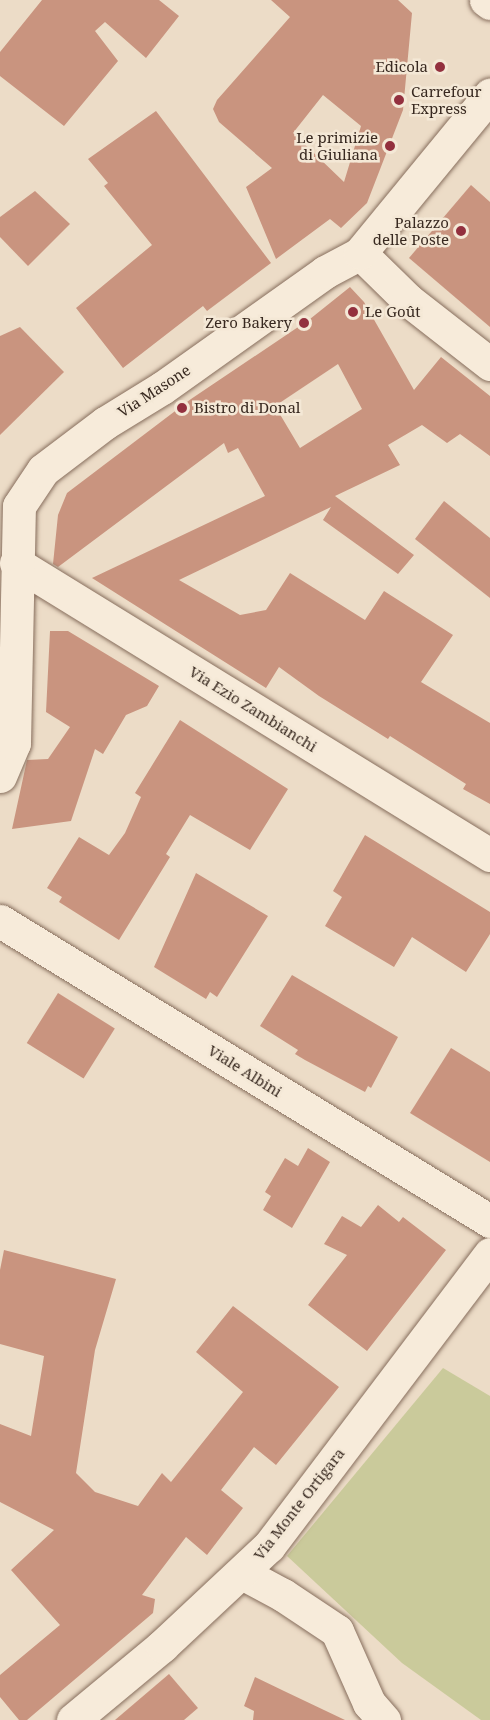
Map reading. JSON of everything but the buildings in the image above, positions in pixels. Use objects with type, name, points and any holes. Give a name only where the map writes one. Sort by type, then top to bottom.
[{"type":"street","points":[[486,0],[490,3]]},
{"type":"street","name":"Via Masone","points":[[0,776],[14,743],[19,506],[42,470],[105,423],[162,388],[325,272],[360,253],[490,95]]},
{"type":"street","points":[[360,253],[408,300],[490,364]]},
{"type":"street","name":"Via Ezio Zambianchi","points":[[16,563],[490,855]]},
{"type":"street","name":"Viale Albini","points":[[0,921],[490,1221]]},
{"type":"street","name":"Via Monte Ortigara","points":[[73,1720],[162,1646],[269,1546],[490,1254]]},
{"type":"street","points":[[242,1573],[283,1595],[337,1631],[369,1703],[384,1720]]},
{"type":"green space","points":[[443,1368],[490,1396],[490,1720],[481,1720],[402,1663],[287,1556]]},
{"type":"place","name":"Edicola","points":[[440,67]]},
{"type":"place","name":"Carrefour Express","points":[[399,100]]},
{"type":"place","name":"Le primizie di Giuliana","points":[[390,146]]},
{"type":"place","name":"Palazzo delle Poste","points":[[461,231]]},
{"type":"place","name":"Le Goût","points":[[353,312]]},
{"type":"place","name":"Zero Bakery","points":[[304,323]]},
{"type":"place","name":"Bistro di Donal","points":[[182,408]]}]
